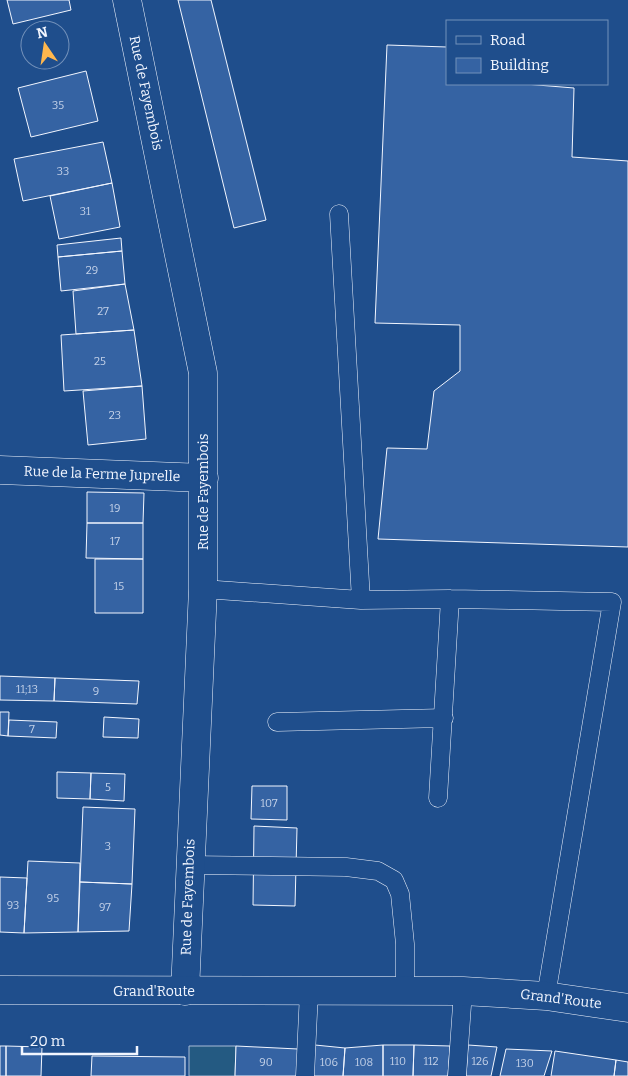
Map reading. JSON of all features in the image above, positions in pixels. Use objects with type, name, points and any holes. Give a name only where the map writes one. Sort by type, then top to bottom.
[{"type":"street","name":"Rue de Fayembois","points":[[127,0],[203,373],[203,589],[189,865],[185,991]]},
{"type":"street","name":"Rue de la Ferme Juprelle","points":[[0,470],[204,478]]},
{"type":"street","name":"Grand'Route","points":[[0,990],[463,991],[546,996],[628,1008]]},
{"type":"lane","points":[[339,214],[361,600]]},
{"type":"lane","points":[[203,589],[361,600],[450,599],[612,602],[546,996]]},
{"type":"lane","points":[[438,798],[450,599]]},
{"type":"lane","points":[[278,722],[444,718]]},
{"type":"lane","points":[[189,865],[346,868],[378,871],[394,880],[400,894],[405,944],[405,992]]},
{"type":"lane","points":[[457,1076],[463,991]]},
{"type":"lane","points":[[305,1076],[309,992]]},
{"type":"shaded area","points":[[189,1046],[236,1046],[235,1076],[189,1076]]},
{"type":"building","points":[[7,0],[69,0],[71,10],[30,20],[20,20],[20,22],[13,24]]},
{"type":"building","points":[[178,0],[211,0],[266,220],[234,228]]},
{"type":"building","points":[[387,45],[446,47],[446,85],[537,85],[574,88],[572,157],[628,161],[628,547],[378,539],[387,448],[427,449],[434,391],[460,371],[460,325],[375,323]]},
{"type":"building","points":[[86,71],[98,121],[31,137],[18,88]]},
{"type":"building","points":[[103,142],[112,183],[23,201],[14,159]]},
{"type":"building","points":[[112,183],[120,227],[59,239],[50,196]]},
{"type":"building","points":[[121,238],[122,251],[58,257],[57,245]]},
{"type":"building","points":[[122,251],[125,284],[61,291],[58,257]]},
{"type":"building","points":[[125,284],[134,330],[76,334],[73,291]]},
{"type":"building","points":[[134,330],[142,386],[64,391],[61,335]]},
{"type":"building","points":[[142,386],[146,439],[88,445],[83,391]]},
{"type":"building","points":[[87,492],[144,493],[143,523],[87,523]]},
{"type":"building","points":[[87,523],[143,523],[143,559],[86,558]]},
{"type":"building","points":[[95,559],[143,559],[143,613],[95,613]]},
{"type":"building","points":[[0,676],[55,678],[54,701],[0,700]]},
{"type":"building","points":[[55,678],[139,681],[137,704],[54,701]]},
{"type":"building","points":[[0,712],[9,712],[8,736],[0,735]]},
{"type":"building","points":[[104,717],[139,719],[138,738],[103,737]]},
{"type":"building","points":[[9,720],[57,722],[56,738],[8,736]]},
{"type":"building","points":[[57,772],[91,773],[90,799],[57,798]]},
{"type":"building","points":[[91,773],[125,774],[124,801],[90,799]]},
{"type":"building","points":[[252,786],[287,786],[287,820],[251,819]]},
{"type":"building","points":[[83,807],[135,809],[132,884],[80,882]]},
{"type":"building","points":[[254,826],[297,828],[295,906],[253,905]]},
{"type":"building","points":[[28,861],[80,863],[78,932],[24,933]]},
{"type":"building","points":[[0,877],[27,878],[24,933],[0,932]]},
{"type":"building","points":[[80,882],[132,884],[129,931],[78,932]]},
{"type":"building","points":[[315,1045],[345,1048],[343,1076],[313,1076]]},
{"type":"building","points":[[383,1045],[414,1045],[413,1076],[383,1076]]},
{"type":"building","points":[[383,1045],[383,1076],[343,1076],[345,1048]]},
{"type":"building","points":[[414,1045],[450,1046],[448,1076],[413,1076]]},
{"type":"building","points":[[468,1045],[497,1047],[491,1076],[466,1076]]},
{"type":"building","points":[[0,1046],[6,1046],[6,1076],[0,1076]]},
{"type":"building","points":[[6,1046],[42,1047],[41,1076],[6,1076]]},
{"type":"building","points":[[236,1046],[298,1049],[297,1076],[235,1076]]},
{"type":"building","points":[[506,1049],[552,1051],[544,1076],[500,1076]]},
{"type":"building","points":[[555,1051],[616,1060],[614,1076],[551,1076]]},
{"type":"building","points":[[92,1056],[185,1057],[185,1076],[91,1076]]},
{"type":"building","points":[[616,1060],[628,1062],[628,1076],[614,1076]]}]
